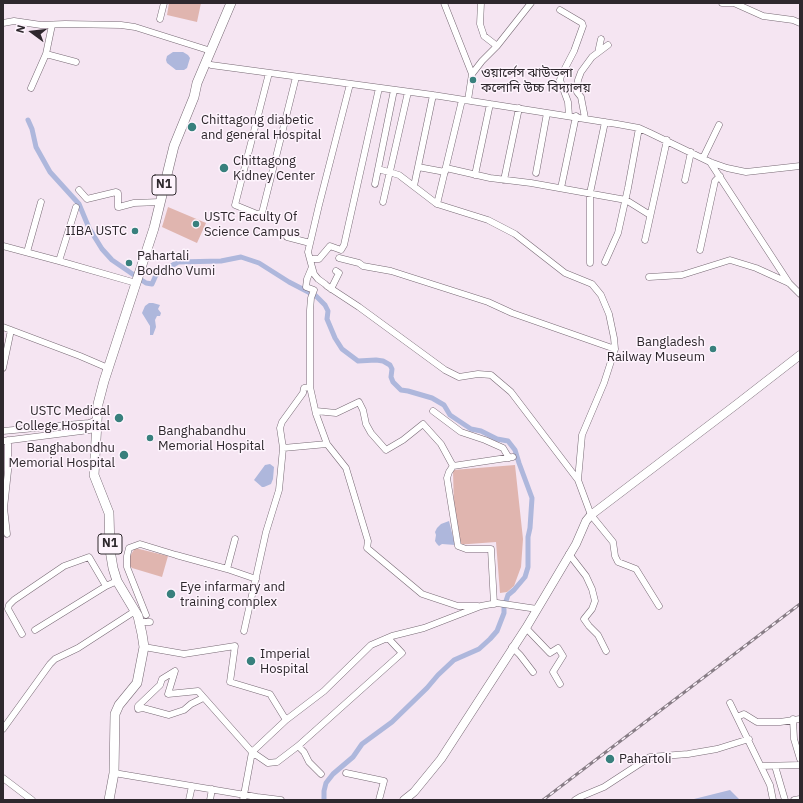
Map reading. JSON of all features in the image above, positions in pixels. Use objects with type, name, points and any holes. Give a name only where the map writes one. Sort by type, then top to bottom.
[{"type":"highway","name":"N1","points":[[109,800],[114,773],[115,714],[119,705],[137,683],[144,647],[143,618],[135,611],[117,581],[111,559],[108,512],[94,474],[100,394],[154,228],[175,142],[194,97],[197,83],[231,3]]},
{"type":"highway","name":"N1","points":[[194,97],[201,87],[211,65],[236,3]]},
{"type":"main road","points":[[404,800],[414,792],[441,758],[512,647],[526,628],[576,544],[586,521],[591,515],[800,355]]},
{"type":"street","points":[[160,19],[164,3]]},
{"type":"street","points":[[444,3],[472,74]]},
{"type":"street","points":[[481,3],[480,24],[484,36],[497,46]]},
{"type":"street","points":[[436,204],[472,74],[497,46],[531,3]]},
{"type":"street","points":[[722,3],[733,3],[763,16],[793,20],[800,23]]},
{"type":"street","points":[[560,10],[582,22],[583,26],[574,51],[560,80],[568,102],[569,116]]},
{"type":"street","points":[[3,24],[14,21],[41,25],[121,25],[135,27],[211,51]]},
{"type":"street","points":[[31,88],[46,54],[52,25]]},
{"type":"street","points":[[599,51],[601,40]]},
{"type":"street","points":[[585,118],[581,97],[577,92],[578,80],[581,72],[592,58],[608,45]]},
{"type":"street","points":[[46,54],[76,62]]},
{"type":"street","points":[[211,65],[576,116],[639,128],[667,140],[710,162],[789,283],[800,294]]},
{"type":"street","points":[[269,73],[235,205],[257,214],[262,213],[296,77]]},
{"type":"street","points":[[350,84],[308,252],[314,274],[331,289],[359,307],[445,370],[459,377],[478,374],[492,375],[511,392],[578,480],[591,515],[613,542],[615,556],[618,562],[636,569],[659,606]]},
{"type":"street","points":[[331,289],[339,273],[335,270],[345,239],[379,88]]},
{"type":"street","points":[[375,184],[394,90]]},
{"type":"street","points":[[383,202],[408,92]]},
{"type":"street","points":[[414,186],[433,95]]},
{"type":"street","points":[[475,175],[490,104]]},
{"type":"street","points":[[504,180],[519,108]]},
{"type":"street","points":[[536,173],[547,113]]},
{"type":"street","points":[[561,188],[576,116]]},
{"type":"street","points":[[590,262],[590,193],[605,122]]},
{"type":"street","points":[[703,158],[719,125]]},
{"type":"street","points":[[605,262],[618,233],[626,200],[639,128]]},
{"type":"street","points":[[645,240],[667,140]]},
{"type":"street","points":[[685,180],[691,152]]},
{"type":"street","points":[[717,173],[727,168],[746,172],[800,166]]},
{"type":"street","points":[[418,167],[561,188],[626,200],[650,215]]},
{"type":"street","points":[[378,169],[390,171],[399,175],[436,204],[488,220],[515,234],[565,273],[592,284],[601,294],[609,314],[615,349],[604,383],[582,435],[578,480]]},
{"type":"street","points":[[700,250],[717,173]]},
{"type":"street","points":[[80,190],[87,199],[116,192],[118,193],[119,207],[134,203],[160,202]]},
{"type":"street","points":[[26,252],[41,202]]},
{"type":"street","points":[[59,261],[76,207]]},
{"type":"street","points":[[287,237],[310,243]]},
{"type":"street","points":[[3,246],[137,280]]},
{"type":"street","points":[[310,259],[319,259],[330,246],[341,250]]},
{"type":"street","points":[[339,258],[359,263],[363,266],[391,270],[488,302],[518,315],[615,349]]},
{"type":"street","points":[[649,277],[682,276],[730,260],[756,268],[789,283]]},
{"type":"street","points":[[312,267],[307,279],[306,287],[314,290],[311,298],[310,310],[310,387],[327,444],[346,468],[368,541],[367,548],[422,594],[458,606],[481,606]]},
{"type":"street","points":[[3,327],[108,368]]},
{"type":"street","points":[[3,368],[11,330]]},
{"type":"street","points":[[244,631],[266,532],[279,490],[283,448],[280,428],[282,422],[303,393],[304,388],[310,387]]},
{"type":"street","points":[[316,411],[336,414],[359,402],[363,410],[366,424],[371,433],[386,450],[403,440],[423,424],[441,444],[453,466]]},
{"type":"street","points":[[433,411],[461,432],[503,448],[511,458],[453,466],[447,478],[458,546],[466,549],[491,549],[496,603]]},
{"type":"street","points":[[3,431],[89,423],[97,425]]},
{"type":"street","points":[[7,534],[4,508],[8,471],[6,440],[97,425]]},
{"type":"street","points":[[283,448],[327,444]]},
{"type":"street","points":[[228,569],[235,539]]},
{"type":"street","points":[[150,622],[143,618],[127,567],[129,548],[140,544],[228,569],[256,579]]},
{"type":"street","points":[[569,554],[586,576],[592,589],[595,601],[592,609],[584,619],[598,635],[606,651]]},
{"type":"street","points":[[3,610],[14,600],[64,566],[89,557],[106,586]]},
{"type":"street","points":[[35,630],[106,586],[117,581]]},
{"type":"street","points":[[243,797],[252,752],[286,720],[324,691],[371,645],[388,638],[424,628],[481,606],[496,603],[537,609]]},
{"type":"street","points":[[9,605],[8,609],[22,634]]},
{"type":"street","points":[[3,729],[55,659],[78,648],[135,611]]},
{"type":"street","points":[[526,628],[550,654],[558,648],[563,656],[554,672],[560,684]]},
{"type":"street","points":[[203,698],[191,704],[184,710],[169,715],[143,708],[138,709],[138,706],[160,685],[162,679],[175,671],[168,694],[198,691],[252,752],[268,763],[278,762],[402,653],[388,638]]},
{"type":"street","points":[[144,647],[184,654],[235,646],[230,682],[270,694],[286,720]]},
{"type":"street","points":[[512,647],[520,654],[533,672]]},
{"type":"street","points":[[730,703],[770,785],[773,800]]},
{"type":"street","points":[[737,717],[744,714],[757,722],[780,722],[797,719],[794,739],[800,759]]},
{"type":"street","points":[[576,800],[604,787],[650,757],[688,754],[749,740]]},
{"type":"street","points":[[298,746],[304,752],[309,762],[321,774]]},
{"type":"street","points":[[761,766],[800,765]]},
{"type":"street","points":[[775,766],[785,800]]},
{"type":"street","points":[[114,773],[212,789],[243,797],[278,800]]},
{"type":"street","points":[[346,773],[384,781],[379,800]]},
{"type":"street","points":[[3,778],[32,800]]},
{"type":"street","points":[[189,800],[192,786]]},
{"type":"street","points":[[210,800],[212,789]]},
{"type":"street","points":[[794,800],[800,799]]},
{"type":"shaded area","points":[[169,3],[201,3],[197,22],[167,15]]},
{"type":"shaded area","points":[[168,207],[206,223],[197,243],[162,227]]},
{"type":"shaded area","points":[[515,465],[523,539],[521,567],[514,586],[507,592],[500,593],[496,542],[455,545],[453,470]]},
{"type":"shaded area","points":[[135,548],[168,556],[162,577],[132,568],[130,566],[130,556]]},
{"type":"water","points":[[173,52],[183,52],[188,55],[190,58],[187,68],[184,70],[176,70],[167,63],[167,56]]},
{"type":"water","points":[[149,303],[160,305],[158,309],[161,313],[155,320],[156,327],[153,335],[150,335],[150,326],[142,313],[145,306]]},
{"type":"water","points":[[270,464],[274,467],[273,479],[271,484],[262,487],[254,480],[265,465]]},
{"type":"water","points":[[449,521],[455,545],[442,544],[439,546],[435,541],[435,532],[441,524]]},
{"type":"water","points":[[730,790],[740,800],[690,800]]},
{"type":"waterway","points":[[28,120],[32,129],[36,147],[50,172],[79,204],[89,228],[102,249],[112,260],[131,273],[146,283],[152,284],[156,275],[178,262],[221,261],[241,257],[259,263],[289,282],[316,296],[325,305],[328,311],[327,319],[335,338],[342,349],[358,361],[383,361],[390,365],[392,369],[391,377],[393,382],[401,390],[432,398],[444,405],[450,415],[471,429],[481,431],[497,439],[508,441],[515,450],[532,498],[528,537],[528,567],[525,577],[508,595],[504,607],[504,613],[497,631],[479,649],[454,660],[392,722],[362,744],[353,757],[333,774],[326,783],[324,800]]},
{"type":"railway","points":[[543,800],[800,604]]},
{"type":"place","name":"ওয়ার্লেস ঝাউতলা কলোনি উচ্চ বিদ্যালয়","points":[[473,80]]},
{"type":"place","name":"Chittagong diabetic and general Hospital","points":[[192,127]]},
{"type":"place","name":"Chittagong Kidney Center","points":[[224,168]]},
{"type":"place","name":"USTC Faculty Of Science Campus","points":[[196,224]]},
{"type":"place","name":"IIBA USTC","points":[[135,231]]},
{"type":"place","name":"Pahartali Boddho Vumi","points":[[129,263]]},
{"type":"place","name":"Bangladesh Railway Museum","points":[[713,349]]},
{"type":"place","name":"USTC Medical College Hospital","points":[[119,418]]},
{"type":"place","name":"Banghabandhu Memorial Hospital","points":[[150,438]]},
{"type":"place","name":"Banghabondhu Memorial Hospital","points":[[124,455]]},
{"type":"place","name":"Eye infarmary and training complex","points":[[171,594]]},
{"type":"place","name":"Imperial Hospital","points":[[251,661]]},
{"type":"place","name":"Pahartoli","points":[[610,759]]}]
